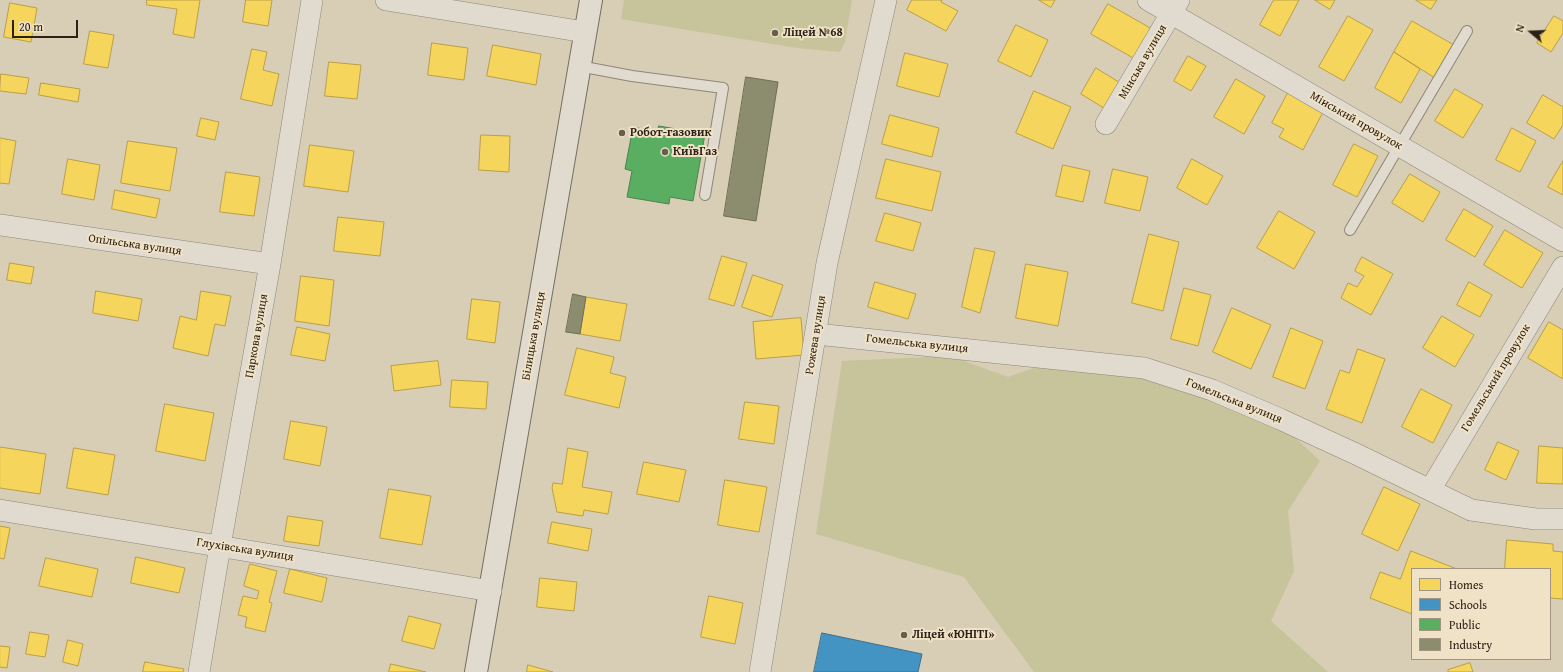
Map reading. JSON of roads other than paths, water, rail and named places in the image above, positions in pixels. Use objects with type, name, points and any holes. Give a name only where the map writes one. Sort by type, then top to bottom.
[{"type":"main road","name":"Білицька вулиця","points":[[476,672],[591,0]]},
{"type":"street","name":"Паркова вулиця","points":[[199,672],[270,264],[312,0]]},
{"type":"street","points":[[386,0],[585,32]]},
{"type":"street","name":"Рожева вулиця","points":[[760,672],[827,263],[886,0]]},
{"type":"street","name":"Мінський провулок","points":[[1148,0],[1175,7],[1399,146],[1563,241]]},
{"type":"street","name":"Мінська вулиця","points":[[1106,124],[1175,7]]},
{"type":"street","name":"Опільська вулиця","points":[[0,225],[270,264]]},
{"type":"street","name":"Гомельський провулок","points":[[1430,490],[1563,267]]},
{"type":"street","name":"Гомельська вулиця","points":[[816,334],[1144,368],[1212,390],[1356,454],[1471,510],[1536,518],[1563,519]]},
{"type":"street","name":"Глухівська вулиця","points":[[0,510],[491,591]]},
{"type":"lane","points":[[1350,230],[1467,31]]},
{"type":"lane","points":[[579,66],[632,76],[723,88],[705,194]]},
{"type":"place","name":"Ліцей №68","points":[[775,33]]},
{"type":"place","name":"Робот-газовик","points":[[622,133]]},
{"type":"place","name":"КиївГаз","points":[[665,152]]},
{"type":"place","name":"Ліцей «ЮНІТІ»","points":[[904,635]]}]
